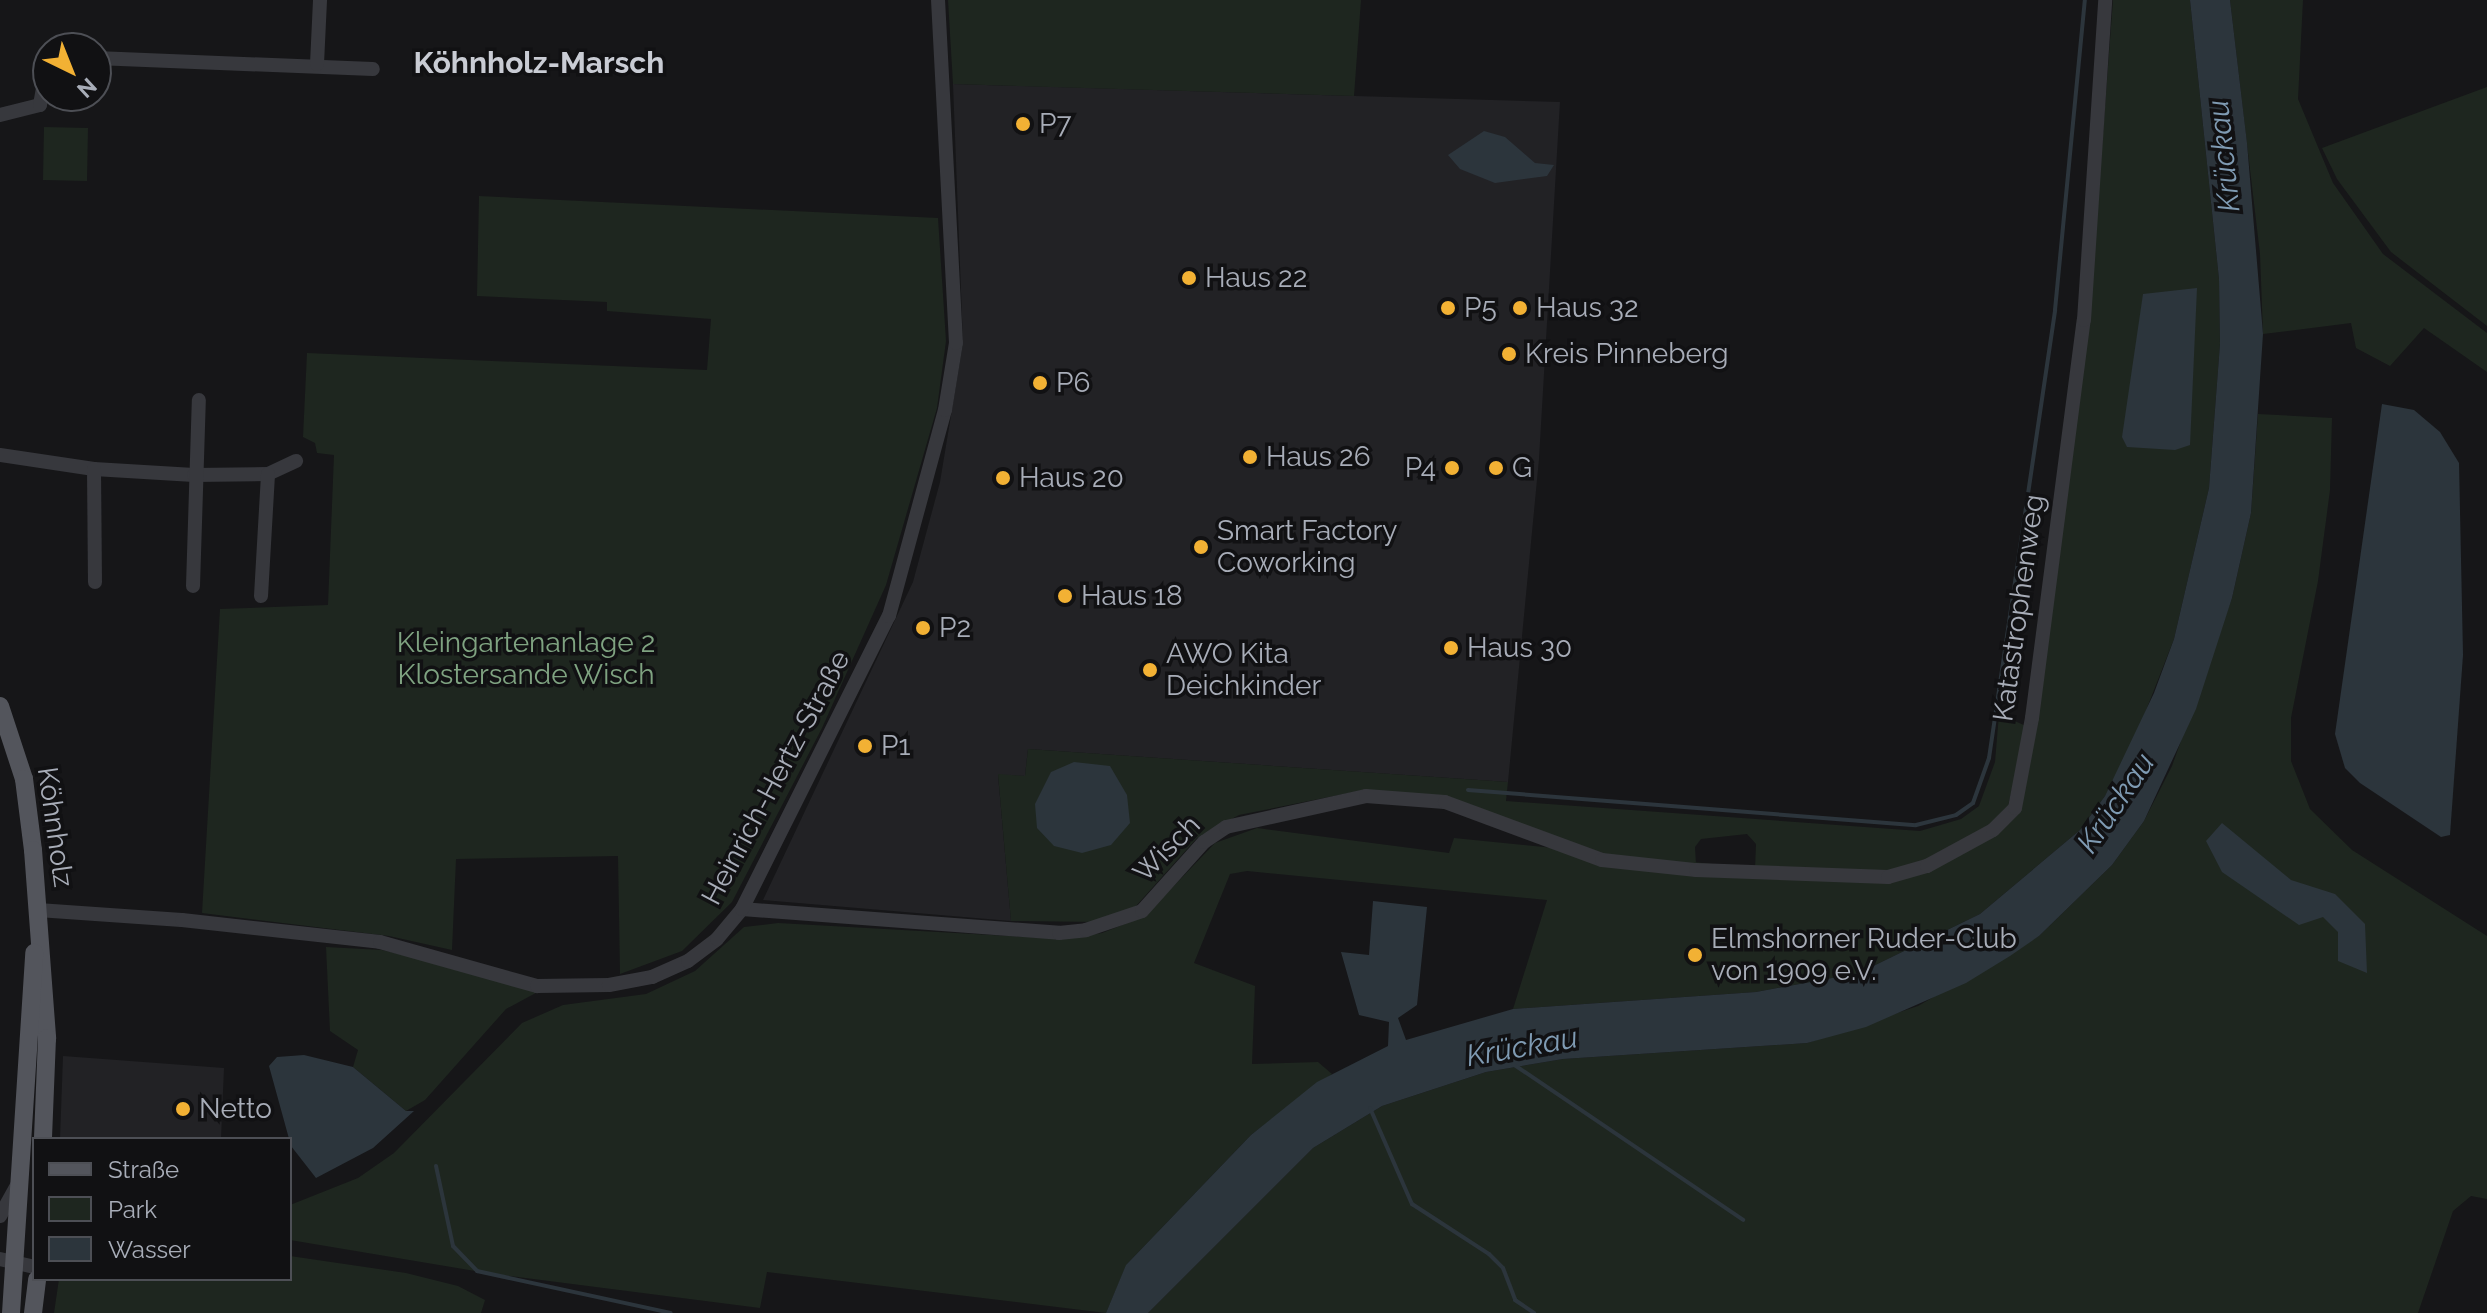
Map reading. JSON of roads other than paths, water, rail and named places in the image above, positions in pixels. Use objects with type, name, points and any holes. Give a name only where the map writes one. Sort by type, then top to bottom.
[{"type":"main road","name":"Köhnholz","points":[[0,706],[24,779],[38,910]]},
{"type":"main road","points":[[38,910],[47,1038],[43,1137]]},
{"type":"main road","points":[[11,1313],[38,910]]},
{"type":"main road","points":[[33,1313],[37,1281]]},
{"type":"street","points":[[317,64],[320,0]]},
{"type":"street","name":"Heinrich-Hertz-Straße","points":[[38,910],[182,920],[380,942],[537,986],[609,985],[652,977],[698,953],[742,909],[889,616],[945,410],[956,343],[938,0]]},
{"type":"street","name":"Katastrophenweg","points":[[1620,864],[1888,877],[1946,857],[1993,830],[2015,808],[2084,320],[2105,0]]},
{"type":"street","points":[[112,58],[317,64],[373,69]]},
{"type":"street","points":[[0,115],[32,107]]},
{"type":"street","points":[[193,586],[194,475],[199,400]]},
{"type":"street","points":[[0,455],[94,469],[194,475],[268,474],[296,461]]},
{"type":"street","points":[[94,469],[95,582]]},
{"type":"street","points":[[261,596],[268,474]]},
{"type":"street","name":"Wisch","points":[[742,909],[1059,933],[1086,930],[1142,911],[1204,842],[1226,827],[1366,796],[1445,802],[1620,864]]},
{"type":"street","points":[[0,1216],[20,1181]]},
{"type":"water","name":"Krückau","points":[[2190,0],[2230,0],[2247,143],[2263,334],[2251,513],[2232,598],[2196,709],[2144,821],[2112,865],[2039,936],[2010,956],[1966,983],[1866,1027],[1807,1043],[1563,1059],[1486,1072],[1382,1106],[1313,1148],[1148,1313],[1106,1313],[1126,1265],[1251,1135],[1317,1082],[1388,1046],[1389,1022],[1359,1015],[1341,952],[1369,955],[1373,901],[1427,907],[1417,1005],[1398,1018],[1406,1040],[1513,1009],[1756,992],[1859,973],[1980,914],[2080,830],[2105,796],[2154,693],[2174,639],[2209,488],[2220,344],[2219,279]]},
{"type":"water","points":[[1484,131],[1505,137],[1535,163],[1554,165],[1547,176],[1495,183],[1460,169],[1448,155]]},
{"type":"water","points":[[2197,288],[2190,445],[2175,450],[2127,447],[2122,437],[2143,294]]},
{"type":"water","points":[[2382,404],[2414,410],[2440,432],[2459,463],[2463,655],[2450,835],[2441,837],[2360,783],[2345,768],[2335,734]]},
{"type":"water","points":[[1074,762],[1110,766],[1127,795],[1130,823],[1111,845],[1082,853],[1054,846],[1037,828],[1035,804],[1051,772]]},
{"type":"water","points":[[2222,823],[2291,880],[2335,894],[2365,924],[2367,973],[2338,961],[2338,932],[2323,917],[2299,925],[2222,872],[2206,841]]},
{"type":"water","points":[[304,1055],[353,1067],[406,1111],[414,1111],[373,1148],[316,1178],[292,1147],[292,1137],[289,1137],[269,1066],[277,1057]]},
{"type":"waterway","points":[[1468,790],[1916,825],[1956,815],[1973,803],[1989,758],[2055,310],[2085,0]]},
{"type":"waterway","name":"Krückau","points":[[1513,1064],[1743,1220]]},
{"type":"waterway","points":[[1370,1108],[1412,1204],[1489,1254],[1503,1268],[1515,1300],[1534,1313]]},
{"type":"waterway","points":[[436,1166],[453,1246],[477,1271],[671,1313]]},
{"type":"place","name":"P7","points":[[1023,124]]},
{"type":"place","name":"Haus 22","points":[[1189,278]]},
{"type":"place","name":"P5","points":[[1448,308]]},
{"type":"place","name":"Haus 32","points":[[1520,308]]},
{"type":"place","name":"Kreis Pinneberg","points":[[1509,354]]},
{"type":"place","name":"P6","points":[[1040,383]]},
{"type":"place","name":"Haus 26","points":[[1250,457]]},
{"type":"place","name":"P4","points":[[1452,468]]},
{"type":"place","name":"G","points":[[1496,468]]},
{"type":"place","name":"Haus 20","points":[[1003,478]]},
{"type":"place","name":"Smart Factory Coworking","points":[[1201,547]]},
{"type":"place","name":"Haus 18","points":[[1065,596]]},
{"type":"place","name":"P2","points":[[923,628]]},
{"type":"place","name":"Haus 30","points":[[1451,648]]},
{"type":"place","name":"AWO Kita Deichkinder","points":[[1150,670]]},
{"type":"place","name":"P1","points":[[865,746]]},
{"type":"place","name":"Elmshorner Ruder-Club von 1909 e.V.","points":[[1695,955]]},
{"type":"place","name":"Netto","points":[[183,1109]]},
{"type":"district","name":"Köhnholz-Marsch","points":[[539,63]]},
{"type":"park label","name":"Kleingartenanlage 2 Klostersande Wisch","points":[[526,659]]}]
